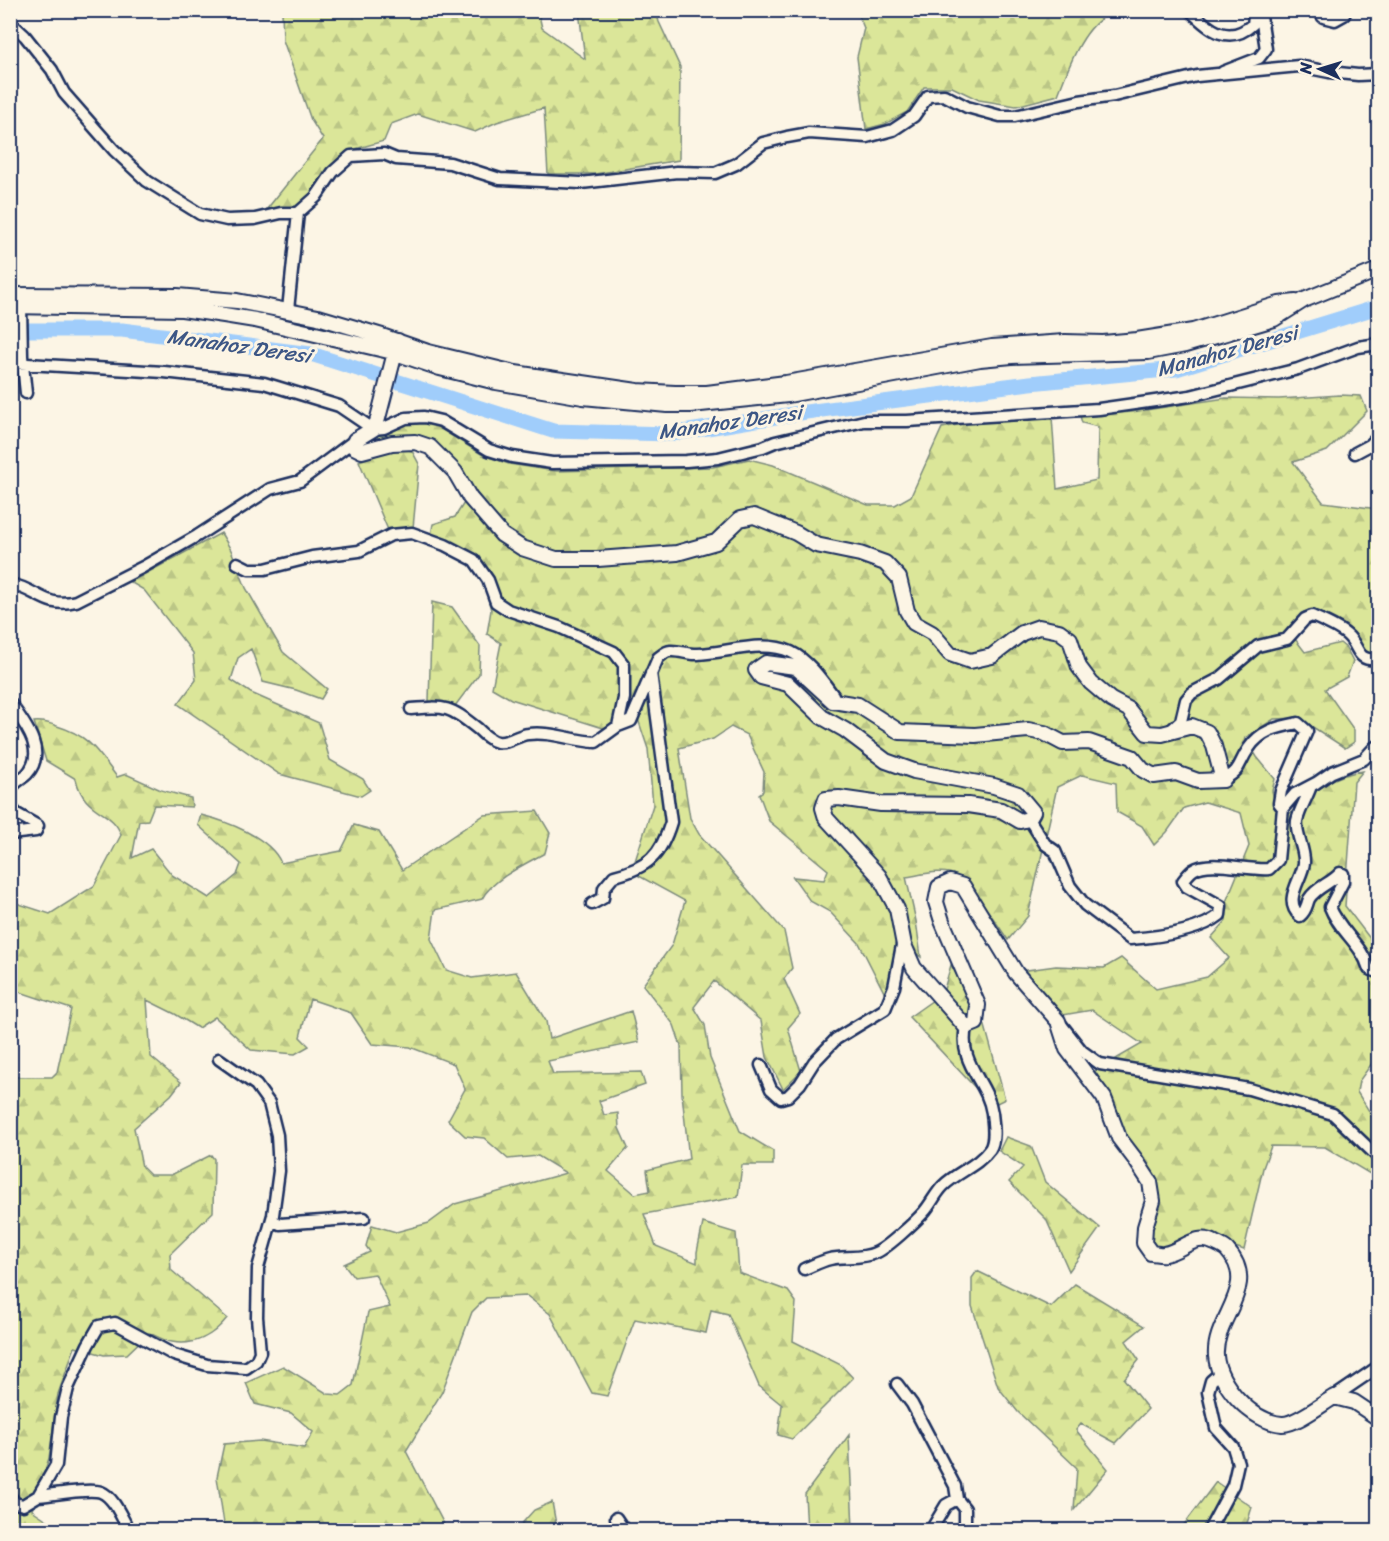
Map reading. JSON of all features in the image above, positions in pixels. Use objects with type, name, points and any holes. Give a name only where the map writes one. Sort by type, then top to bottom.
[{"type":"street","points":[[1190,10],[1215,33],[1235,34],[1246,31],[1253,24],[1255,10]]},
{"type":"street","points":[[1216,75],[1259,58],[1266,49],[1260,10]]},
{"type":"street","points":[[1318,10],[1323,17],[1335,20],[1344,15],[1346,10]]},
{"type":"street","points":[[10,22],[25,36],[52,70],[64,93],[114,150],[147,181],[200,214],[227,220],[298,213],[316,197],[333,172],[351,156],[384,154],[396,159],[450,163],[500,179],[581,183],[677,172],[715,173],[736,164],[764,143],[787,137],[809,133],[867,137],[893,130],[914,116],[928,96],[944,95],[967,107],[1000,116],[1015,116],[1079,101],[1126,94],[1197,76],[1299,66],[1338,73],[1378,74]]},
{"type":"street","points":[[288,310],[298,213]]},
{"type":"street","points":[[10,295],[212,298],[288,310],[440,368],[496,382],[583,397],[691,405],[788,395],[980,359],[1148,352],[1194,343],[1274,319],[1304,300],[1378,270]]},
{"type":"street","points":[[26,393],[18,308],[182,309],[255,320],[394,352]]},
{"type":"street","points":[[10,363],[22,359],[264,383],[339,406],[384,428],[406,418],[424,417],[441,422],[489,450],[512,458],[552,463],[686,461],[718,458],[785,439],[864,421],[907,421],[1087,410],[1190,396],[1298,369],[1358,347],[1377,347]]},
{"type":"street","points":[[10,584],[22,586],[50,602],[65,604],[76,601],[144,567],[270,489],[300,481],[375,425],[394,352]]},
{"type":"street","points":[[1355,453],[1370,445],[1378,437]]},
{"type":"street","points":[[355,440],[354,447],[362,452],[392,443],[415,442],[430,447],[455,472],[470,498],[502,535],[522,548],[556,559],[598,559],[677,553],[716,542],[740,519],[754,516],[816,544],[860,554],[885,564],[898,578],[907,611],[914,623],[932,633],[950,654],[970,661],[992,656],[1022,633],[1040,627],[1059,630],[1070,639],[1079,667],[1091,683],[1111,700],[1128,709],[1147,733],[1169,732],[1192,726],[1207,732],[1214,746],[1223,780]]},
{"type":"street","points":[[237,563],[249,569],[266,569],[312,557],[359,551],[391,535],[412,533],[445,545],[474,560],[488,580],[495,602],[508,610],[559,627],[614,652],[624,665],[624,698],[618,726]]},
{"type":"street","points":[[1169,732],[1181,720],[1186,700],[1192,693],[1219,679],[1258,646],[1287,639],[1305,619],[1312,616],[1348,635],[1361,656],[1370,660],[1378,659]]},
{"type":"street","points":[[411,709],[432,708],[455,711],[487,738],[498,742],[506,742],[527,734],[555,735],[597,742],[618,726],[631,721],[658,658],[670,651],[695,655],[762,647],[776,647],[801,658],[834,695],[846,703]]},
{"type":"street","points":[[966,1028],[914,968],[903,940],[897,909],[879,876],[826,818],[823,808],[826,799],[839,798],[881,804],[969,805],[1001,810],[1020,821],[1029,819],[1033,812],[1018,794],[994,786],[914,771],[886,761],[845,730],[822,717],[788,684],[761,677],[756,670],[766,663],[796,668],[832,701],[858,705],[900,732],[975,735],[1028,730],[1044,733],[1063,743],[1089,742],[1132,757],[1143,770],[1154,776],[1176,773],[1198,780],[1223,780],[1237,772],[1250,745],[1272,728],[1298,723],[1307,731],[1281,791],[1279,803],[1283,808]]},
{"type":"street","points":[[592,904],[603,897],[604,888],[614,876],[628,873],[648,863],[664,843],[670,822],[651,673]]},
{"type":"street","points":[[10,703],[33,740],[36,750],[32,766],[12,785],[10,790]]},
{"type":"street","points":[[1029,819],[1045,844],[1055,851],[1070,886],[1085,905],[1130,939],[1185,931],[1216,919],[1220,915],[1221,906],[1187,887],[1182,880],[1194,869],[1213,865],[1256,870],[1269,869],[1278,860],[1283,808],[1295,794],[1332,772],[1364,759],[1375,747]]},
{"type":"street","points":[[1311,786],[1297,818],[1296,829],[1301,842],[1304,864],[1293,893],[1293,905],[1300,916],[1305,912],[1311,896],[1340,873],[1343,874],[1343,882],[1329,908],[1334,919],[1360,948],[1370,969],[1378,972]]},
{"type":"street","points":[[10,807],[17,814],[38,826],[36,831],[10,834]]},
{"type":"street","points":[[804,1269],[829,1259],[872,1255],[882,1250],[924,1213],[944,1185],[967,1170],[989,1150],[993,1142],[991,1106],[971,1069],[963,1040],[966,1028],[976,1023],[978,1005],[936,902],[939,887],[950,882],[963,886],[1016,973],[1082,1051],[1100,1064],[1249,1089],[1333,1114],[1378,1157]]},
{"type":"street","points":[[762,1065],[771,1089],[781,1098],[788,1096],[800,1084],[813,1062],[836,1039],[885,1009],[894,987],[903,940]]},
{"type":"street","points":[[1058,1020],[1066,1048],[1104,1098],[1119,1138],[1136,1159],[1150,1182],[1153,1201],[1144,1227],[1144,1243],[1151,1253],[1164,1254],[1196,1239],[1210,1240],[1226,1249],[1237,1267],[1239,1288],[1218,1332],[1215,1355],[1219,1374],[1231,1392],[1251,1411],[1283,1424],[1301,1417],[1378,1367]]},
{"type":"street","points":[[38,1496],[56,1465],[61,1417],[69,1388],[99,1326],[115,1323],[174,1355],[207,1365],[246,1368],[256,1361],[260,1352],[257,1317],[258,1268],[272,1220],[279,1171],[277,1135],[269,1103],[256,1085],[219,1059]]},
{"type":"street","points":[[272,1220],[280,1224],[364,1218]]},
{"type":"street","points":[[1209,1530],[1233,1485],[1238,1463],[1233,1447],[1216,1428],[1208,1392],[1211,1381],[1219,1374]]},
{"type":"street","points":[[897,1384],[912,1404],[955,1486],[957,1499],[965,1509],[965,1530]]},
{"type":"street","points":[[1334,1397],[1354,1402],[1378,1418]]},
{"type":"street","points":[[10,1496],[15,1503],[23,1505],[38,1496],[102,1492],[111,1501],[129,1530]]},
{"type":"street","points":[[931,1530],[946,1504],[957,1499]]},
{"type":"street","points":[[616,1518],[624,1530]]},
{"type":"green space","points":[[1099,10],[1104,17],[1088,32],[1082,42],[1070,63],[1058,95],[1016,106],[979,100],[952,87],[924,87],[907,112],[885,124],[866,129],[857,57],[864,28],[857,11]]},
{"type":"green space","points":[[282,11],[538,11],[542,28],[585,59],[579,11],[656,11],[680,67],[679,160],[595,174],[548,174],[544,108],[497,122],[475,132],[418,114],[391,124],[384,141],[348,151],[335,162],[316,190],[297,207],[267,209],[323,139],[311,120],[283,40]]},
{"type":"green space","points":[[1361,396],[1367,411],[1327,451],[1293,462],[1323,502],[1378,509],[1378,653],[1363,653],[1314,613],[1304,612],[1289,631],[1305,652],[1340,643],[1346,648],[1353,661],[1347,677],[1325,689],[1354,730],[1354,742],[1345,748],[1299,718],[1274,719],[1245,738],[1275,779],[1272,791],[1277,811],[1288,815],[1322,786],[1340,776],[1363,771],[1354,782],[1345,906],[1378,949],[1378,1055],[1359,1081],[1357,1092],[1371,1114],[1378,1131],[1378,1149],[1370,1174],[1325,1147],[1271,1146],[1263,1168],[1244,1250],[1201,1235],[1165,1250],[1152,1247],[1148,1232],[1156,1191],[1124,1139],[1113,1104],[1095,1071],[1142,1044],[1092,1010],[1063,1015],[1019,971],[1056,966],[1104,968],[1121,958],[1156,989],[1207,977],[1229,958],[1211,938],[1226,921],[1226,902],[1249,846],[1241,813],[1205,802],[1184,808],[1167,832],[1154,845],[1142,826],[1117,812],[1116,783],[1082,775],[1057,787],[1028,916],[1008,940],[977,896],[957,876],[939,872],[906,877],[921,957],[899,940],[893,975],[886,996],[859,943],[830,912],[810,901],[793,877],[824,880],[828,870],[769,821],[759,794],[763,791],[764,772],[747,735],[731,727],[713,739],[679,748],[690,818],[699,834],[784,931],[792,968],[784,979],[800,1014],[788,1028],[801,1071],[783,1089],[767,1057],[761,1021],[714,981],[694,1007],[705,1025],[710,1058],[740,1131],[773,1151],[773,1165],[742,1165],[738,1197],[644,1214],[656,1246],[697,1263],[703,1223],[736,1233],[739,1273],[788,1291],[796,1302],[793,1341],[841,1365],[853,1378],[792,1439],[778,1435],[782,1405],[759,1386],[728,1314],[711,1310],[706,1333],[635,1319],[607,1396],[592,1393],[550,1314],[527,1296],[486,1298],[472,1312],[442,1392],[406,1451],[447,1530],[225,1530],[217,1477],[224,1444],[260,1441],[304,1448],[313,1432],[291,1413],[255,1404],[246,1383],[283,1366],[328,1394],[340,1395],[353,1385],[368,1312],[390,1307],[375,1274],[354,1277],[344,1264],[370,1252],[366,1246],[372,1225],[396,1232],[429,1223],[455,1204],[566,1173],[538,1156],[508,1159],[484,1138],[465,1136],[448,1120],[465,1089],[454,1064],[410,1047],[372,1044],[351,1013],[310,999],[300,1037],[309,1046],[295,1054],[251,1050],[215,1017],[198,1028],[147,1000],[151,1057],[181,1082],[171,1095],[134,1128],[142,1167],[150,1175],[171,1175],[211,1155],[214,1159],[213,1212],[170,1254],[171,1270],[227,1318],[216,1330],[195,1341],[180,1343],[163,1340],[149,1333],[127,1354],[104,1355],[75,1347],[58,1394],[49,1458],[32,1510],[62,1530],[11,1530],[11,1077],[52,1077],[57,1072],[71,1009],[11,989],[10,901],[50,914],[94,886],[121,835],[112,820],[85,799],[76,779],[46,761],[34,722],[43,722],[68,730],[85,740],[104,759],[117,777],[126,774],[161,790],[191,798],[192,807],[154,805],[148,820],[139,821],[132,858],[151,849],[172,875],[209,898],[237,875],[241,864],[198,825],[201,815],[222,821],[257,838],[267,845],[281,863],[341,851],[354,825],[379,832],[402,870],[484,815],[537,811],[550,833],[545,853],[501,879],[482,899],[435,910],[431,939],[446,970],[472,978],[516,972],[546,1021],[549,1039],[631,1011],[639,1042],[548,1061],[553,1074],[641,1072],[645,1085],[599,1101],[604,1115],[618,1113],[619,1128],[628,1148],[608,1171],[635,1194],[650,1191],[647,1170],[689,1159],[682,1094],[681,1046],[674,1025],[643,985],[672,945],[685,901],[639,876],[635,861],[653,805],[648,749],[638,719],[628,715],[606,729],[511,699],[492,688],[501,643],[487,634],[491,610],[478,559],[431,535],[433,524],[455,517],[473,489],[438,449],[378,441],[377,436],[406,423],[431,423],[483,455],[509,464],[556,471],[713,467],[749,459],[773,465],[868,505],[895,505],[911,496],[942,428],[972,422],[1052,417],[1057,489],[1097,480],[1098,427],[1082,423],[1080,416],[1132,412],[1226,398],[1279,399]]},
{"type":"green space","points":[[398,448],[412,451],[419,464],[413,528],[388,530],[359,461]]},
{"type":"green space","points":[[221,533],[231,550],[246,588],[283,652],[327,689],[321,699],[263,682],[251,649],[238,658],[231,680],[251,693],[319,723],[330,760],[363,779],[370,790],[361,796],[279,774],[178,704],[196,680],[193,653],[144,590],[130,582]]},
{"type":"green space","points":[[432,602],[452,607],[480,646],[479,674],[455,706],[429,701]]},
{"type":"green space","points":[[951,965],[985,1026],[1005,1099],[997,1103],[985,1098],[909,1017],[943,993]]},
{"type":"green space","points":[[1006,1137],[1031,1146],[1045,1182],[1100,1228],[1069,1271],[1046,1219],[1009,1182],[1023,1167],[999,1151]]},
{"type":"green space","points":[[977,1271],[1051,1307],[1075,1284],[1144,1326],[1126,1341],[1139,1360],[1124,1379],[1148,1409],[1116,1443],[1081,1424],[1076,1430],[1108,1469],[1074,1510],[1077,1468],[1018,1412],[998,1387],[972,1306],[972,1278]]},
{"type":"green space","points":[[849,1435],[853,1530],[807,1530],[805,1494]]},
{"type":"green space","points":[[1216,1482],[1252,1507],[1245,1530],[1180,1530]]},
{"type":"green space","points":[[552,1502],[557,1530],[516,1530],[534,1510]]},
{"type":"waterway","name":"Manahoz Deresi","points":[[10,330],[122,330],[311,354],[553,431],[671,434],[806,412],[1030,383],[1176,369],[1378,307]]}]
